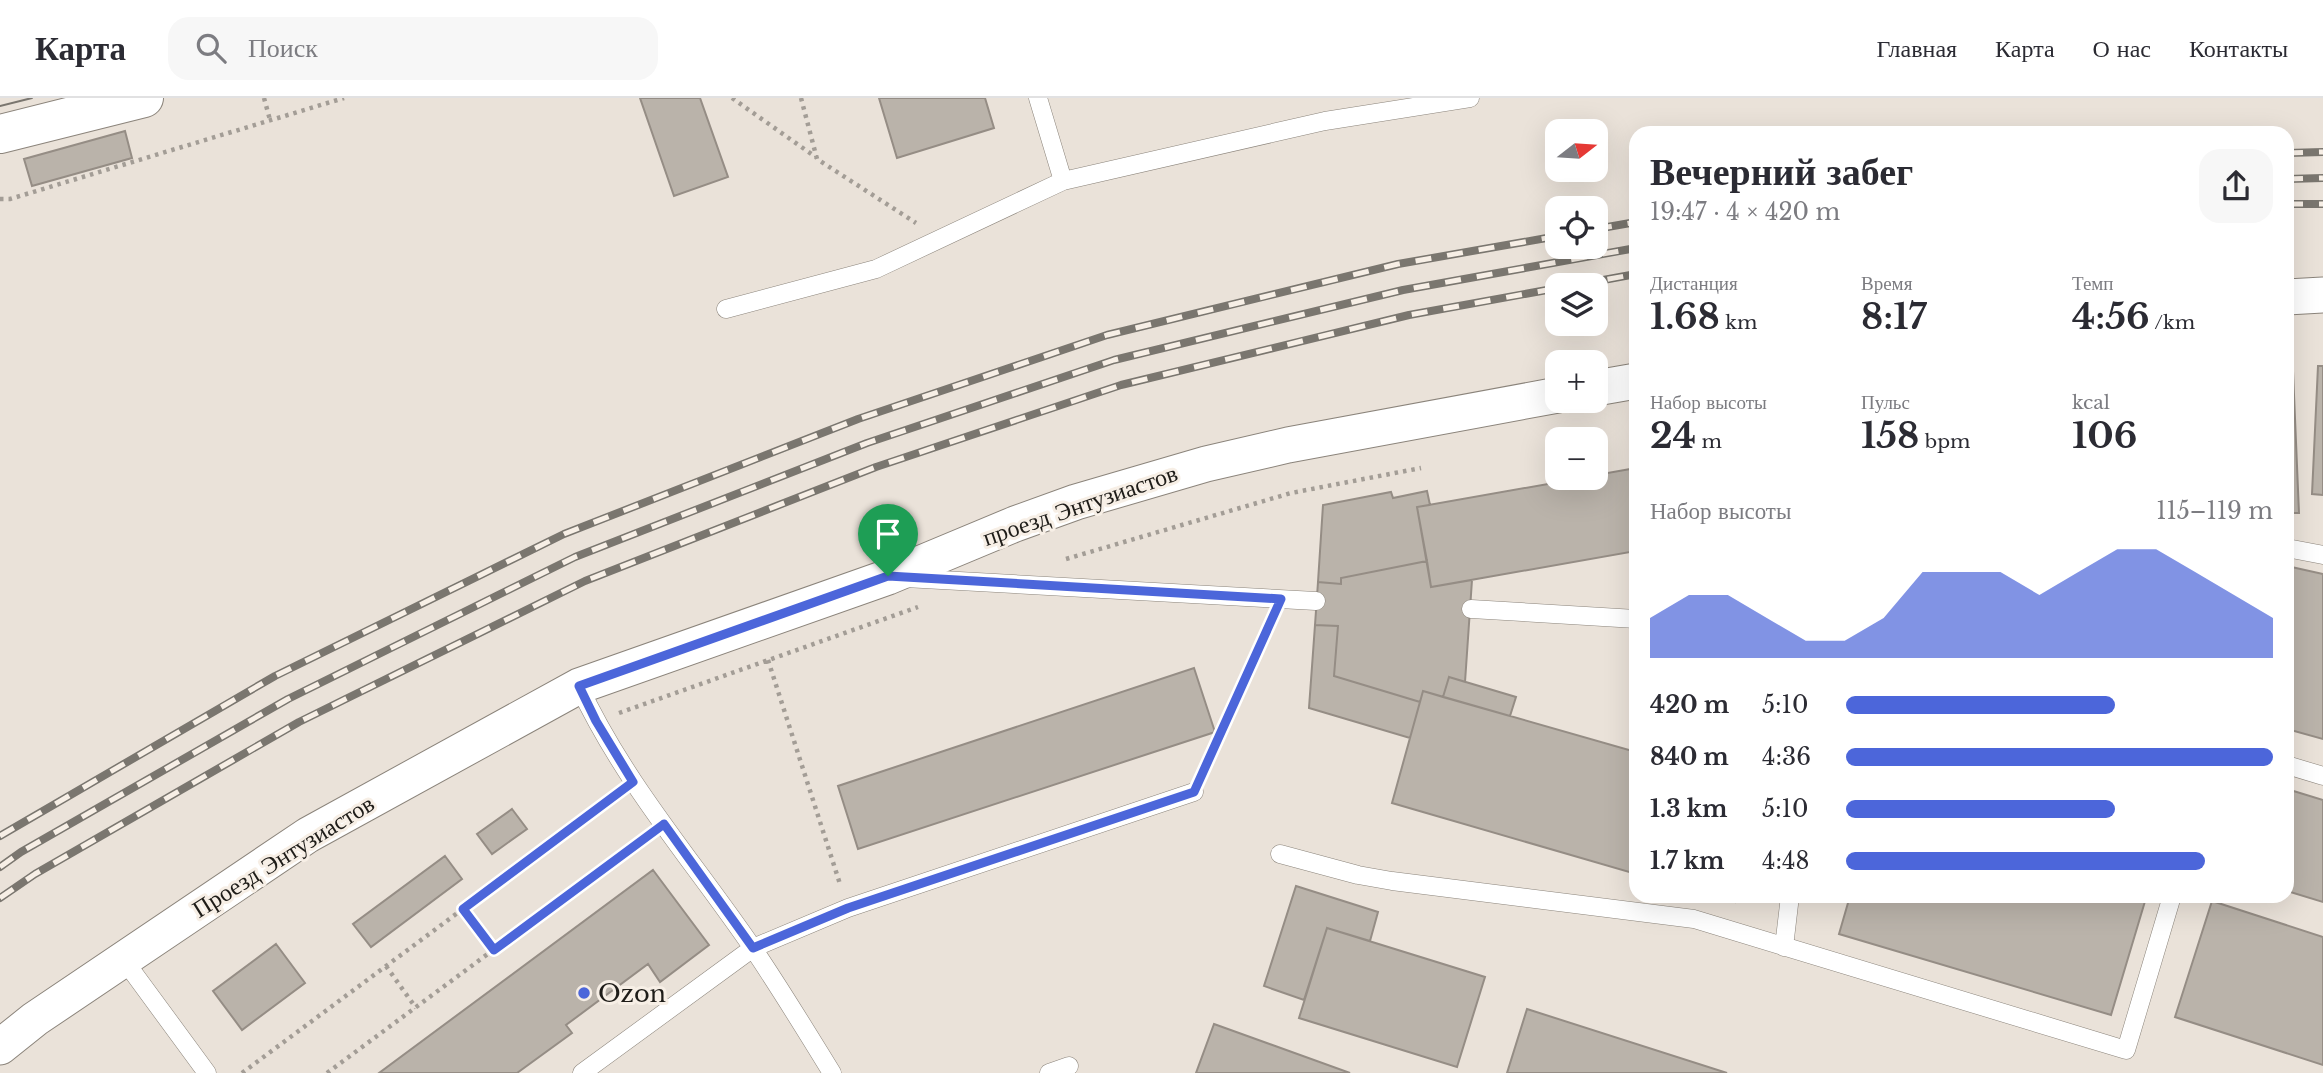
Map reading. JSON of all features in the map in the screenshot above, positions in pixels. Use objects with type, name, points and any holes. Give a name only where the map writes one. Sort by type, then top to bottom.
[{"type":"main road","points":[[0,134],[144,98]]},
{"type":"street","points":[[2294,297],[2323,295]]},
{"type":"street","points":[[1608,386],[1629,382]]},
{"type":"street","name":"проезд Энтузиастов","points":[[579,686],[888,576],[1046,512],[1206,464],[1289,444],[1545,397]]},
{"type":"street","name":"Проезд Энтузиастов","points":[[0,1047],[35,1019],[308,835],[579,686]]},
{"type":"lane","points":[[1038,98],[1063,181]]},
{"type":"lane","points":[[726,309],[876,270],[1063,181],[1325,121],[1470,98]]},
{"type":"lane","points":[[2294,549],[2323,555]]},
{"type":"lane","points":[[888,576],[1317,601]]},
{"type":"lane","points":[[1471,609],[1629,619]]},
{"type":"lane","points":[[579,686],[596,721],[633,782],[753,948],[832,1073]]},
{"type":"lane","points":[[2294,767],[2323,776]]},
{"type":"lane","points":[[582,1073],[753,948],[848,908],[1194,792]]},
{"type":"lane","points":[[1280,854],[1392,881],[1694,919],[2126,1050],[2170,903]]},
{"type":"lane","points":[[1784,947],[1789,903]]},
{"type":"lane","points":[[124,960],[207,1073]]},
{"type":"lane","points":[[1049,1073],[1069,1066]]},
{"type":"path","points":[[264,98],[270,120]]},
{"type":"path","points":[[0,199],[10,199],[344,98]]},
{"type":"path","points":[[732,98],[817,159],[940,239]]},
{"type":"path","points":[[801,98],[817,159]]},
{"type":"path","points":[[1194,792],[1281,599]]},
{"type":"path","points":[[768,660],[848,908]]},
{"type":"path","points":[[242,1073],[633,782]]},
{"type":"path","points":[[327,1073],[664,824]]},
{"type":"path","points":[[463,909],[494,950]]},
{"type":"path","points":[[386,966],[416,1008]]},
{"type":"building","points":[[640,98],[700,98],[728,177],[674,196]]},
{"type":"building","points":[[879,98],[985,98],[994,128],[897,158]]},
{"type":"building","points":[[125,131],[132,158],[32,186],[24,159]]},
{"type":"building","points":[[2318,366],[2323,366],[2323,495],[2312,494]]},
{"type":"building","points":[[2294,395],[2299,513],[2294,513]]},
{"type":"building","points":[[1629,469],[1629,552],[1431,587],[1417,507],[1545,485],[1545,490],[1608,490],[1608,473]]},
{"type":"building","points":[[1427,491],[1430,505],[1417,507],[1427,561],[1341,578],[1341,584],[1318,582],[1323,505],[1391,492],[1393,498]]},
{"type":"building","points":[[1427,561],[1431,587],[1472,580],[1465,682],[1449,677],[1443,697],[1423,691],[1420,702],[1334,676],[1338,626],[1315,625],[1318,582],[1341,584],[1341,578]]},
{"type":"building","points":[[2294,568],[2323,574],[2323,739],[2294,731]]},
{"type":"building","points":[[1315,625],[1338,626],[1334,676],[1420,702],[1410,738],[1309,708]]},
{"type":"building","points":[[1194,668],[1215,732],[858,849],[838,786]]},
{"type":"building","points":[[1449,677],[1516,697],[1510,716],[1443,697]]},
{"type":"building","points":[[1423,691],[1629,750],[1629,872],[1392,803]]},
{"type":"building","points":[[2294,791],[2323,800],[2323,902],[2294,893]]},
{"type":"building","points":[[512,809],[527,829],[492,854],[477,834]]},
{"type":"building","points":[[445,856],[462,879],[371,947],[353,924]]},
{"type":"building","points":[[653,870],[709,945],[660,982],[648,964],[566,1025],[572,1033],[517,1073],[379,1073]]},
{"type":"building","points":[[1296,886],[1378,912],[1370,941],[1327,928],[1304,1000],[1264,986]]},
{"type":"building","points":[[1848,903],[2145,903],[2111,1015],[1839,934]]},
{"type":"building","points":[[2211,903],[2323,937],[2323,1065],[2175,1017]]},
{"type":"building","points":[[1327,928],[1485,977],[1457,1067],[1299,1018]]},
{"type":"building","points":[[276,944],[305,983],[242,1030],[213,991]]},
{"type":"building","points":[[1527,1009],[1727,1073],[1507,1073]]},
{"type":"building","points":[[1214,1024],[1350,1073],[1196,1073]]},
{"type":"tram line","points":[[0,106],[32,98]]},
{"type":"railway","points":[[2294,153],[2323,152]]},
{"type":"railway","points":[[2294,179],[2323,178]]},
{"type":"railway","points":[[2294,204],[2323,204]]},
{"type":"railway","points":[[1608,227],[1629,223]]},
{"type":"railway","points":[[0,836],[275,676],[564,534],[858,419],[1107,335],[1398,264],[1545,238]]},
{"type":"railway","points":[[0,867],[21,852],[288,699],[575,557],[867,443],[1114,360],[1403,290],[1629,249]]},
{"type":"railway","points":[[1608,279],[1629,275]]},
{"type":"railway","points":[[0,898],[35,874],[299,722],[585,581],[876,467],[1121,385],[1409,315],[1545,290]]},
{"type":"place","name":"Ozon","points":[[584,993]]},
{"type":"route","points":[[888,576],[1281,599],[1194,792],[848,908],[753,948],[664,824],[494,950],[463,909],[633,782],[596,721],[579,686],[888,576]]}]
